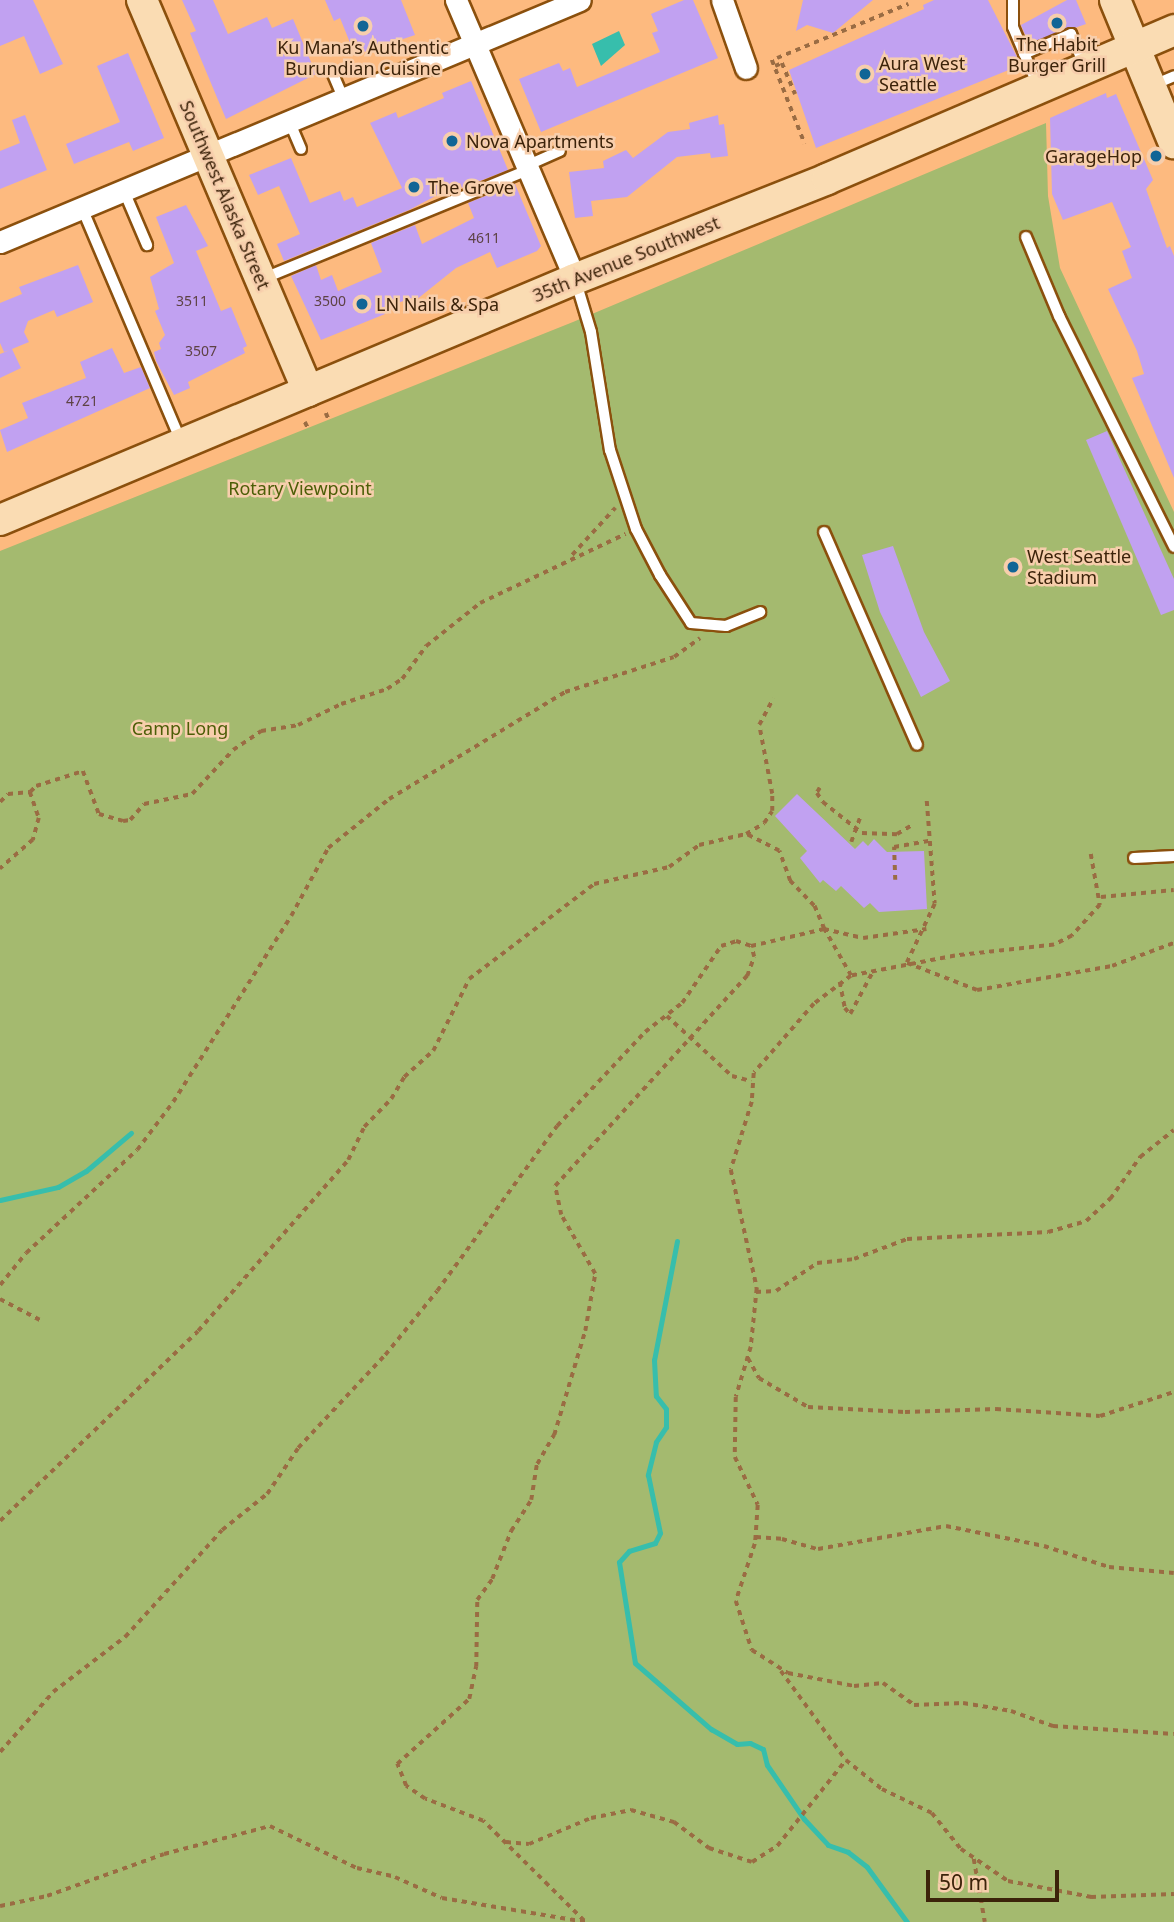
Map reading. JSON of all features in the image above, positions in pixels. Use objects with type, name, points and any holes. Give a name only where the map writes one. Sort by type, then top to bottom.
[{"type":"main road","name":"Southwest Alaska Street","points":[[142,0],[209,158],[246,228],[261,280],[317,402]]},
{"type":"main road","points":[[1115,0],[1134,48],[1162,81],[1174,143]]},
{"type":"main road","name":"35th Avenue Southwest","points":[[0,520],[182,443],[317,402],[575,279],[827,179],[1174,30]]},
{"type":"street","points":[[456,0],[575,279]]},
{"type":"street","points":[[0,242],[209,158],[580,0]]},
{"type":"street","points":[[722,0],[746,68]]},
{"type":"lane","points":[[1013,0],[1009,12],[1039,88]]},
{"type":"lane","points":[[1024,54],[1071,34],[1086,69]]},
{"type":"lane","points":[[333,74],[344,100]]},
{"type":"lane","points":[[290,123],[301,149]]},
{"type":"lane","points":[[261,280],[527,168],[560,151]]},
{"type":"lane","points":[[124,191],[147,245]]},
{"type":"lane","points":[[82,208],[182,443]]},
{"type":"lane","points":[[1026,237],[1059,316],[1174,547]]},
{"type":"lane","points":[[575,279],[591,332],[610,450],[636,529],[691,623],[726,626],[760,612]]},
{"type":"lane","points":[[824,532],[917,745]]},
{"type":"lane","points":[[1134,858],[1174,856]]},
{"type":"path","points":[[805,144],[774,59],[908,4]]},
{"type":"path","points":[[775,66],[782,63],[795,94]]},
{"type":"path","points":[[317,402],[328,420]]},
{"type":"path","points":[[305,422],[308,428]]},
{"type":"path","points":[[570,558],[615,508]]},
{"type":"path","points":[[0,802],[8,794],[30,792],[36,786],[83,771],[99,814],[122,821],[130,820],[144,804],[192,794],[233,750],[261,731],[298,725],[341,704],[387,689],[402,679],[426,646],[463,615],[570,558],[623,535]]},
{"type":"path","points":[[0,1285],[26,1253],[144,1140],[291,916],[328,848],[389,799],[565,692],[674,656],[704,635]]},
{"type":"path","points":[[0,1521],[198,1331],[348,1160],[363,1127],[391,1099],[404,1077],[433,1051],[469,979],[594,884],[669,867],[699,845],[746,834],[759,828],[772,811],[758,726],[773,699]]},
{"type":"path","points":[[820,788],[817,793],[823,802],[856,830],[897,834],[912,825]]},
{"type":"path","points":[[0,869],[37,833],[39,811],[30,792]]},
{"type":"path","points":[[907,963],[933,916],[937,887],[927,801]]},
{"type":"path","points":[[851,842],[860,817]]},
{"type":"path","points":[[746,834],[784,857],[790,881],[814,906],[851,976]]},
{"type":"path","points":[[895,880],[894,847],[932,840]]},
{"type":"path","points":[[1091,855],[1101,897],[1091,920],[1054,945],[907,963],[851,976],[840,982],[802,1016],[751,1082],[752,1102],[731,1170],[756,1292],[748,1358],[736,1397],[736,1457],[758,1505],[756,1537],[736,1601],[752,1650],[788,1673],[854,1686],[883,1683],[914,1705],[963,1703],[1011,1711],[1053,1726],[1174,1734]]},
{"type":"path","points":[[1101,897],[1174,890]]},
{"type":"path","points":[[0,1752],[53,1692],[125,1637],[222,1530],[267,1494],[298,1447],[385,1355],[437,1291],[557,1126],[645,1031],[682,1003],[721,946],[736,941],[751,946],[824,929],[863,938],[926,929]]},
{"type":"path","points":[[907,963],[977,990],[1112,966],[1174,943]]},
{"type":"path","points":[[585,1922],[483,1821],[425,1799],[406,1786],[397,1764],[469,1699],[476,1667],[477,1600],[492,1579],[511,1531],[531,1500],[537,1464],[554,1435],[585,1331],[595,1274],[561,1215],[555,1186],[747,976],[754,957],[751,946]]},
{"type":"path","points":[[840,982],[845,1008],[850,1014],[873,972]]},
{"type":"path","points":[[667,1016],[732,1076],[751,1082]]},
{"type":"path","points":[[756,1292],[776,1291],[817,1263],[854,1259],[907,1240],[1048,1232],[1086,1221],[1110,1199],[1140,1157],[1164,1134],[1174,1130]]},
{"type":"path","points":[[0,1298],[40,1320]]},
{"type":"path","points":[[748,1358],[759,1378],[808,1407],[905,1412],[996,1409],[1100,1416],[1174,1392]]},
{"type":"path","points":[[756,1537],[782,1539],[818,1549],[946,1525],[1044,1546],[1108,1567],[1174,1573]]},
{"type":"path","points":[[778,1667],[846,1760],[882,1789],[932,1813],[973,1857],[1008,1881],[1091,1897],[1174,1894]]},
{"type":"path","points":[[504,1842],[529,1844],[591,1818],[631,1810],[674,1822],[709,1848],[752,1862],[776,1846],[846,1760]]},
{"type":"path","points":[[0,1906],[47,1896],[164,1854],[270,1826],[357,1868],[395,1877],[442,1898],[585,1922]]},
{"type":"path","points":[[973,1857],[982,1889],[985,1922]]},
{"type":"green space","points":[[1046,123],[1048,196],[1060,268],[1174,512],[1174,1922],[0,1922],[0,551],[573,322]]},
{"type":"water","points":[[619,31],[625,45],[601,66],[592,44]]},
{"type":"building","points":[[0,0],[33,0],[63,64],[40,74],[24,36],[0,46]]},
{"type":"building","points":[[182,0],[213,0],[228,34],[267,17],[272,28],[293,19],[316,74],[226,119],[190,33],[196,31]]},
{"type":"building","points":[[325,0],[401,0],[415,35],[355,55],[340,18],[334,21]]},
{"type":"building","points":[[684,0],[693,0],[718,58],[541,132],[519,79],[559,63],[563,71],[570,68],[577,87],[660,52],[652,33],[658,31],[651,14]]},
{"type":"building","points":[[803,0],[873,0],[833,33],[807,25],[796,31]]},
{"type":"building","name":"Aura West Seattle","points":[[934,0],[988,0],[1021,65],[816,148],[789,70],[924,9],[923,5]]},
{"type":"building","name":"The Habit Burger Grill","points":[[1067,0],[1076,0],[1086,24],[1029,44],[1021,25]]},
{"type":"building","points":[[128,53],[164,138],[133,151],[129,142],[74,164],[66,144],[120,122],[97,66]]},
{"type":"building","points":[[471,81],[508,170],[462,188],[460,183],[409,210],[284,261],[277,244],[300,234],[279,186],[258,195],[249,175],[291,158],[310,203],[340,191],[344,201],[353,197],[357,207],[402,188],[370,123],[396,112],[398,118],[444,98],[442,93]]},
{"type":"building","points":[[1106,93],[1107,98],[1116,94],[1153,180],[1146,189],[1167,248],[1170,246],[1174,256],[1174,478],[1132,378],[1144,374],[1137,351],[1108,289],[1132,278],[1122,251],[1131,247],[1112,202],[1063,220],[1052,194],[1050,118]]},
{"type":"building","points":[[25,115],[47,170],[0,189],[0,151],[20,143],[12,120]]},
{"type":"building","points":[[718,115],[719,125],[724,124],[728,156],[711,158],[710,153],[677,157],[627,197],[591,201],[593,216],[575,218],[569,172],[604,168],[603,161],[626,150],[633,158],[668,132],[690,129],[689,123]]},
{"type":"building","points":[[515,184],[541,246],[537,251],[497,268],[490,252],[456,268],[416,300],[415,297],[383,308],[385,314],[321,340],[291,276],[316,265],[321,280],[332,275],[338,291],[382,272],[371,243],[415,225],[422,244],[474,218],[468,203]]},
{"type":"building","points":[[186,205],[208,246],[196,251],[221,311],[231,307],[247,346],[243,348],[245,353],[188,382],[190,388],[174,395],[154,352],[161,349],[159,343],[165,335],[155,311],[159,309],[150,277],[174,263],[156,217]]},
{"type":"building","points":[[78,265],[93,302],[57,317],[54,310],[28,321],[24,332],[29,342],[12,349],[21,368],[0,378],[0,354],[10,350],[4,352],[0,343],[0,303],[22,294],[19,287]]},
{"type":"building","points":[[112,348],[124,373],[141,367],[150,388],[7,452],[0,430],[28,418],[22,403],[86,378],[80,362]]},
{"type":"building","points":[[1107,431],[1174,579],[1174,610],[1161,615],[1086,440]]},
{"type":"building","points":[[893,546],[924,632],[950,681],[921,697],[880,612],[862,555]]},
{"type":"building","points":[[797,794],[855,849],[863,841],[868,846],[874,839],[887,852],[924,851],[927,909],[879,912],[870,903],[864,908],[841,886],[836,891],[823,880],[820,883],[800,858],[807,851],[775,816]]},
{"type":"waterway","points":[[0,1200],[58,1187],[86,1171],[131,1133]]},
{"type":"waterway","points":[[677,1241],[654,1360],[656,1396],[666,1409],[666,1427],[656,1442],[648,1475],[660,1533],[655,1543],[629,1551],[619,1562],[635,1663],[711,1729],[737,1744],[750,1743],[763,1749],[767,1765],[804,1819],[828,1845],[848,1852],[867,1867],[907,1922]]},
{"type":"place","name":"The Habit Burger Grill","points":[[1057,23]]},
{"type":"place","name":"Ku Mana’s Authentic Burundian Cuisine","points":[[363,26]]},
{"type":"place","name":"Aura West Seattle","points":[[865,74]]},
{"type":"place","name":"Nova Apartments","points":[[452,141]]},
{"type":"place","name":"GarageHop","points":[[1156,156]]},
{"type":"place","name":"The Grove","points":[[414,187]]},
{"type":"place","name":"LN Nails & Spa","points":[[362,304]]},
{"type":"place","name":"West Seattle Stadium","points":[[1013,567]]},
{"type":"park label","name":"Rotary Viewpoint","points":[[300,488]]},
{"type":"park label","name":"Camp Long","points":[[180,728]]}]
